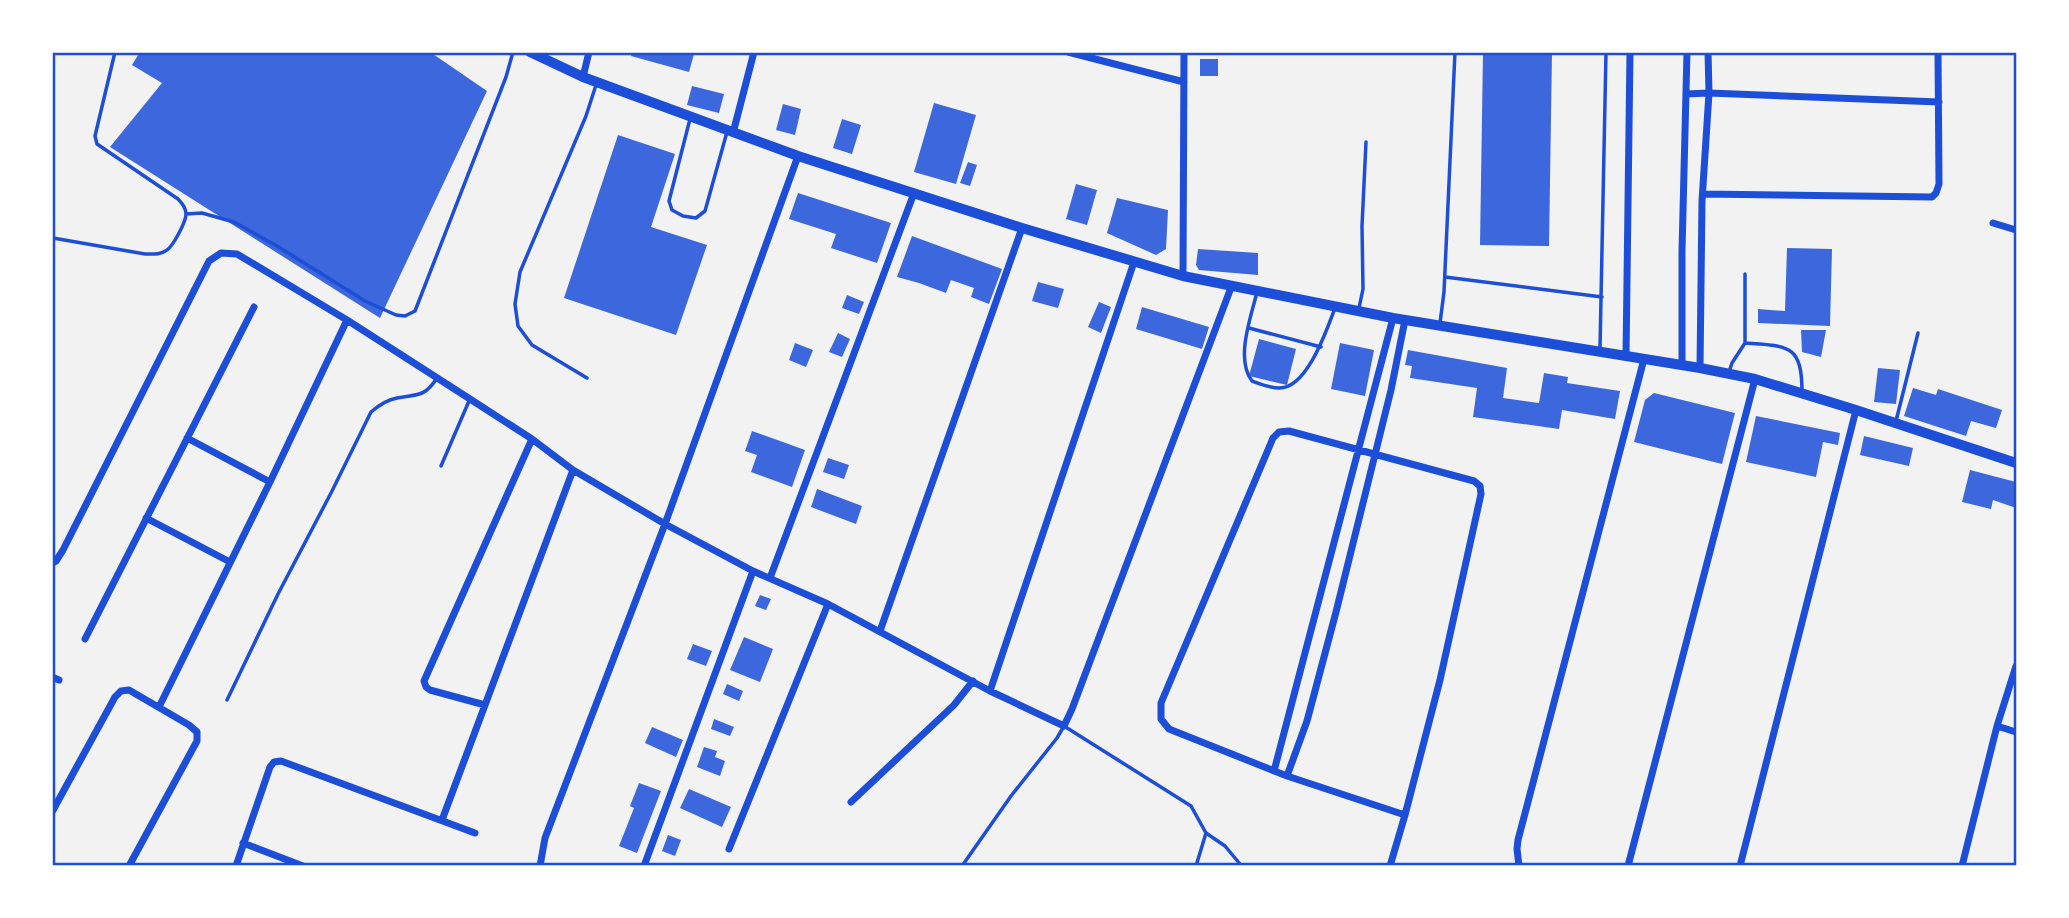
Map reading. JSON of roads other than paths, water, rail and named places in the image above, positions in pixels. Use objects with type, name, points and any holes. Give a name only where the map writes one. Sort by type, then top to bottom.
[{"type":"main road","points":[[530,52],[583,77],[798,156],[1183,276],[1393,318],[1755,379],[2017,463]]},
{"type":"street","points":[[583,77],[589,52]]},
{"type":"street","points":[[730,132],[754,52]]},
{"type":"street","points":[[1068,52],[1184,82]]},
{"type":"street","points":[[1183,276],[1184,52]]},
{"type":"street","points":[[1626,356],[1630,52]]},
{"type":"street","points":[[1682,365],[1682,251],[1688,52]]},
{"type":"street","points":[[1700,368],[1708,52]]},
{"type":"street","points":[[1703,194],[1932,197],[1939,184],[1938,52]]},
{"type":"street","points":[[1686,94],[1939,102]]},
{"type":"street","points":[[540,866],[545,838],[665,524],[798,156]]},
{"type":"street","points":[[769,578],[914,193]]},
{"type":"street","points":[[1993,223],[2017,230]]},
{"type":"street","points":[[880,631],[1022,228]]},
{"type":"street","points":[[52,563],[63,550],[209,261],[221,253],[237,254],[470,399],[532,439],[573,470],[665,524],[753,571],[828,604],[990,691],[1064,726],[1231,285]]},
{"type":"street","points":[[990,691],[1134,262]]},
{"type":"street","points":[[85,639],[254,307]]},
{"type":"street","points":[[1274,771],[1393,318]]},
{"type":"street","points":[[159,706],[347,320]]},
{"type":"street","points":[[1287,776],[1307,721],[1336,612],[1405,320]]},
{"type":"street","points":[[1519,866],[1518,840],[1644,359]]},
{"type":"street","points":[[1628,866],[1755,379]]},
{"type":"street","points":[[1740,866],[1856,410]]},
{"type":"street","points":[[1390,866],[1405,815],[1440,680],[1481,494],[1480,486],[1474,481],[1375,454],[1289,431],[1279,432],[1273,439],[1161,703],[1161,719],[1169,729],[1274,771],[1405,815]]},
{"type":"street","points":[[187,438],[270,482]]},
{"type":"street","points":[[485,705],[430,690],[424,681],[532,439]]},
{"type":"street","points":[[442,820],[573,470]]},
{"type":"street","points":[[146,518],[230,562]]},
{"type":"street","points":[[645,866],[753,571]]},
{"type":"street","points":[[729,849],[828,604]]},
{"type":"street","points":[[1318,607],[1336,612]]},
{"type":"street","points":[[1962,866],[1997,726],[2017,666]]},
{"type":"street","points":[[851,802],[954,705],[973,681]]},
{"type":"street","points":[[52,812],[121,691],[129,691],[159,706],[197,732],[197,741],[129,866]]},
{"type":"street","points":[[1997,726],[2017,732]]},
{"type":"street","points":[[236,866],[270,767],[274,762],[281,761],[475,832]]},
{"type":"street","points":[[243,843],[303,866]]},
{"type":"lane","points":[[53,239],[155,254],[167,250],[182,227],[186,214],[184,205],[178,199],[97,144],[95,136],[115,52]]},
{"type":"lane","points":[[186,214],[202,213],[234,222],[365,300],[397,316],[405,316],[415,311],[506,78],[513,52]]},
{"type":"lane","points":[[1440,325],[1445,277],[1455,52]]},
{"type":"lane","points":[[1600,352],[1606,52]]},
{"type":"lane","points":[[587,378],[532,345],[518,326],[515,304],[520,272],[586,116],[597,82]]},
{"type":"lane","points":[[691,117],[669,201],[672,210],[683,216],[696,218],[705,211],[730,132]]},
{"type":"lane","points":[[1359,310],[1363,289],[1362,226],[1366,142]]},
{"type":"lane","points":[[1728,374],[1745,343],[1745,274]]},
{"type":"lane","points":[[1445,277],[1602,297]]},
{"type":"lane","points":[[1257,290],[1244,364],[1252,382],[1281,388],[1289,386],[1310,365],[1321,347],[1335,306]]},
{"type":"lane","points":[[1249,328],[1321,347]]},
{"type":"lane","points":[[1896,423],[1918,333]]},
{"type":"lane","points":[[1745,343],[1785,347],[1795,354],[1802,371],[1802,393]]},
{"type":"lane","points":[[227,700],[371,412],[382,403],[425,393],[437,378]]},
{"type":"lane","points":[[441,466],[470,399]]},
{"type":"lane","points":[[962,866],[1010,796],[1064,726],[1191,806],[1206,832],[1224,846],[1240,866]]},
{"type":"lane","points":[[1196,866],[1206,832]]}]
